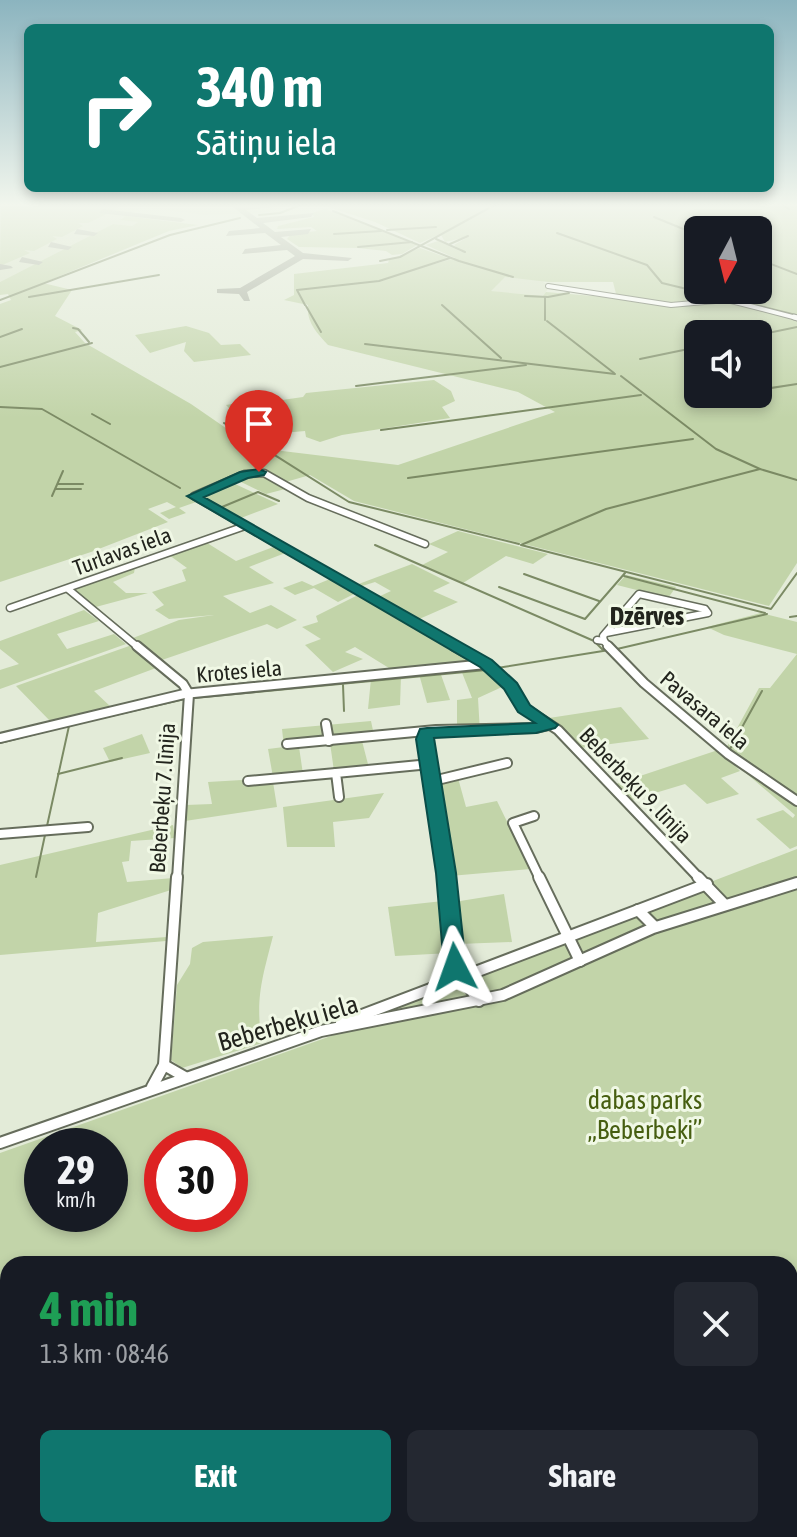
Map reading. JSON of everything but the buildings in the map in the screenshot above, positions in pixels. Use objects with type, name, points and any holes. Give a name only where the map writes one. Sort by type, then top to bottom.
[{"type":"street","points":[[548,286],[671,305],[727,300],[797,318]]},
{"type":"street","name":"Beberbeķu 9. līnija","points":[[425,544],[308,498],[259,472],[245,474],[194,496],[486,664],[511,686],[524,708],[549,725],[725,905]]},
{"type":"street","name":"Turlavas iela","points":[[10,608],[245,526]]},
{"type":"street","name":"Beberbeķu 7. līnija","points":[[68,589],[183,684],[189,694],[164,1065],[151,1088]]},
{"type":"street","points":[[639,594],[705,609],[708,613],[602,638],[639,594]]},
{"type":"street","name":"Pavasara iela","points":[[602,638],[643,682],[724,750],[774,789],[797,801]]},
{"type":"street","name":"Krotes iela","points":[[0,738],[189,694],[486,664]]},
{"type":"street","points":[[326,724],[329,741]]},
{"type":"street","points":[[287,744],[549,725]]},
{"type":"street","points":[[427,733],[425,739],[433,781],[455,967],[479,1001]]},
{"type":"street","points":[[433,781],[507,763]]},
{"type":"street","points":[[248,781],[430,764]]},
{"type":"street","points":[[336,773],[339,797]]},
{"type":"street","points":[[534,816],[513,823],[580,961]]},
{"type":"street","points":[[0,834],[88,827]]},
{"type":"street","name":"Beberbeķu iela","points":[[0,1143],[321,1031],[503,995],[655,927],[797,883]]},
{"type":"street","points":[[321,1031],[707,884]]},
{"type":"street","points":[[638,910],[655,927]]},
{"type":"street","points":[[164,1065],[185,1077]]},
{"type":"shaded area","points":[[0,275],[14,275],[0,282]]},
{"type":"shaded area","points":[[505,277],[539,279],[549,286],[544,296],[489,291]]},
{"type":"green space","points":[[14,275],[63,275],[43,283],[72,290],[55,316],[82,330],[75,332],[85,343],[191,404],[249,444],[245,446],[259,453],[274,450],[398,465],[555,412],[518,392],[328,345],[311,322],[308,305],[284,300],[294,295],[294,275],[684,275],[684,304],[772,304],[772,275],[797,275],[797,563],[769,606],[354,501],[310,475],[282,483],[289,488],[266,494],[239,481],[189,494],[199,501],[179,508],[186,513],[169,519],[160,513],[176,507],[167,502],[148,509],[168,522],[0,582],[0,304],[11,300],[8,294],[0,295],[0,282]],"holes":[[[505,277],[548,282],[613,282],[617,298],[491,291]]]},
{"type":"green space","points":[[186,326],[209,333],[221,345],[240,344],[251,355],[194,362],[184,351],[186,342],[150,353],[135,335]]},
{"type":"green space","points":[[434,380],[451,391],[455,401],[442,407],[450,418],[342,435],[320,442],[306,437],[305,431],[262,430],[244,421],[226,405],[238,403],[249,411],[277,406],[275,401],[303,397],[306,393]]},
{"type":"green space","points":[[233,483],[278,504],[241,518],[200,495]]},
{"type":"green space","points":[[458,531],[548,554],[533,564],[506,556],[463,583],[422,565],[448,552],[429,544]]},
{"type":"green space","points":[[204,541],[236,561],[276,546],[288,552],[249,567],[274,583],[223,596],[250,613],[271,605],[297,620],[277,629],[267,624],[159,661],[133,638],[179,620],[214,615],[169,619],[155,610],[164,605],[152,592],[186,581],[182,570],[187,568],[169,555]]},
{"type":"green space","points":[[412,564],[450,583],[433,591],[458,602],[417,620],[378,597],[391,591],[375,582],[359,587],[356,585]]},
{"type":"green space","points":[[135,567],[134,573],[113,582],[126,593],[148,593],[92,608],[74,593],[75,588]]},
{"type":"green space","points":[[626,575],[676,587],[668,598],[617,585]]},
{"type":"green space","points":[[330,579],[354,594],[338,602],[314,588],[295,595],[283,588],[302,581],[313,586]]},
{"type":"green space","points":[[360,594],[480,663],[397,673],[355,647],[345,652],[363,659],[333,672],[305,645],[321,639],[302,627],[318,622],[316,616]]},
{"type":"green space","points":[[84,610],[99,621],[57,634],[67,649],[114,634],[126,644],[0,689],[0,670],[19,664],[0,649],[0,641]]},
{"type":"green space","points":[[761,613],[797,622],[797,654],[724,635],[707,627]]},
{"type":"green space","points":[[132,645],[156,668],[94,691],[112,708],[51,722],[16,686]]},
{"type":"green space","points":[[797,654],[797,846],[790,849],[756,819],[783,810],[793,818],[795,815],[727,757],[740,771],[721,778],[739,794],[707,804],[685,784],[632,800],[616,784],[718,750],[723,754],[759,688],[770,688]]},
{"type":"green space","points":[[483,667],[502,687],[478,698],[480,733],[457,735],[457,700],[472,698],[461,670]]},
{"type":"green space","points":[[440,672],[450,700],[427,703],[419,674]]},
{"type":"green space","points":[[401,676],[400,705],[368,709],[371,679]]},
{"type":"green space","points":[[621,707],[649,739],[580,748],[549,718]]},
{"type":"green space","points":[[371,721],[375,740],[362,741],[369,768],[334,771],[330,743],[299,747],[303,774],[273,777],[268,749],[284,747],[282,729]]},
{"type":"green space","points":[[142,734],[150,753],[110,762],[103,748]]},
{"type":"green space","points":[[458,778],[466,807],[497,801],[530,869],[450,876],[437,782]]},
{"type":"green space","points":[[242,780],[244,786],[273,782],[277,807],[185,821],[186,805],[212,804],[208,782]]},
{"type":"green space","points":[[384,793],[369,818],[333,822],[335,847],[287,847],[283,807]]},
{"type":"green space","points":[[173,825],[175,838],[131,841],[129,861],[122,862],[127,882],[173,878],[171,890],[98,913],[96,942],[167,937],[166,941],[0,955],[0,865]]},
{"type":"green space","name":"dabas parks „Beberbeķi”","points":[[797,849],[797,1256],[0,1256],[0,1153],[24,1145],[24,1232],[128,1232],[128,1128],[71,1128],[348,1030],[363,1015]]},
{"type":"green space","points":[[504,894],[512,942],[459,944],[454,902]]},
{"type":"green space","points":[[443,901],[450,953],[395,956],[388,907]]},
{"type":"green space","points":[[273,936],[260,1001],[262,1043],[182,1068],[171,1060],[177,985],[190,964],[192,948],[203,942]]},
{"type":"waterway","points":[[0,300],[66,275]]},
{"type":"waterway","points":[[29,297],[159,275]]},
{"type":"waterway","points":[[305,305],[297,290],[379,281],[398,275]]},
{"type":"waterway","points":[[505,275],[513,277]]},
{"type":"waterway","points":[[655,275],[662,283],[684,288]]},
{"type":"waterway","points":[[525,296],[548,297],[569,293]]},
{"type":"waterway","points":[[545,297],[545,320]]},
{"type":"waterway","points":[[442,305],[501,358]]},
{"type":"waterway","points":[[756,305],[796,315]]},
{"type":"waterway","points":[[306,306],[321,332]]},
{"type":"waterway","points":[[547,321],[614,373]]},
{"type":"waterway","points":[[772,332],[797,327]]},
{"type":"waterway","points":[[73,328],[78,329],[89,342]]},
{"type":"waterway","points":[[0,337],[22,329]]},
{"type":"waterway","points":[[0,367],[92,343]]},
{"type":"waterway","points":[[365,344],[615,374]]},
{"type":"waterway","points":[[640,359],[684,350]]},
{"type":"waterway","points":[[356,386],[526,365]]},
{"type":"waterway","points":[[621,376],[716,449],[760,469]]},
{"type":"waterway","points":[[772,388],[797,384]]},
{"type":"waterway","points":[[381,430],[641,395]]},
{"type":"waterway","points":[[0,407],[42,409],[180,488]]},
{"type":"waterway","points":[[92,414],[110,424]]},
{"type":"waterway","points":[[224,423],[349,502],[519,544]]},
{"type":"waterway","points":[[408,478],[693,439]]},
{"type":"waterway","points":[[760,469],[797,480]]},
{"type":"waterway","points":[[760,469],[606,509],[521,545],[771,609],[797,573]]},
{"type":"waterway","points":[[52,496],[63,471]]},
{"type":"waterway","points":[[58,484],[83,484]]},
{"type":"waterway","points":[[56,489],[81,489]]},
{"type":"waterway","points":[[222,507],[258,492],[279,501]]},
{"type":"waterway","points":[[375,545],[594,641],[604,651]]},
{"type":"waterway","points":[[313,568],[343,586]]},
{"type":"waterway","points":[[499,587],[585,619],[625,573]]},
{"type":"waterway","points":[[524,574],[599,601]]},
{"type":"waterway","points":[[624,576],[765,613]]},
{"type":"waterway","points":[[348,588],[352,591]]},
{"type":"waterway","points":[[617,649],[767,614]]},
{"type":"waterway","points":[[790,617],[797,616]]},
{"type":"waterway","points":[[497,668],[603,651]]},
{"type":"waterway","points":[[193,698],[486,670]]},
{"type":"waterway","points":[[343,685],[344,711]]},
{"type":"waterway","points":[[730,749],[762,691]]},
{"type":"waterway","points":[[102,718],[185,699]]},
{"type":"waterway","points":[[0,743],[91,720]]},
{"type":"waterway","points":[[58,774],[69,726]]},
{"type":"waterway","points":[[58,774],[122,758]]},
{"type":"waterway","points":[[47,826],[58,774]]},
{"type":"waterway","points":[[36,877],[45,835]]},
{"type":"taxiway","points":[[242,291],[269,275]]},
{"type":"taxiway","points":[[220,291],[242,291]]},
{"type":"taxiway","points":[[242,291],[247,299]]},
{"type":"district","name":"Dzērves","points":[[647,616]]},
{"type":"route","points":[[259,472],[245,474],[237,480],[197,493],[194,498],[486,664],[511,686],[524,708],[549,725],[536,728],[436,730],[427,733],[425,739],[436,796],[455,967]]}]
